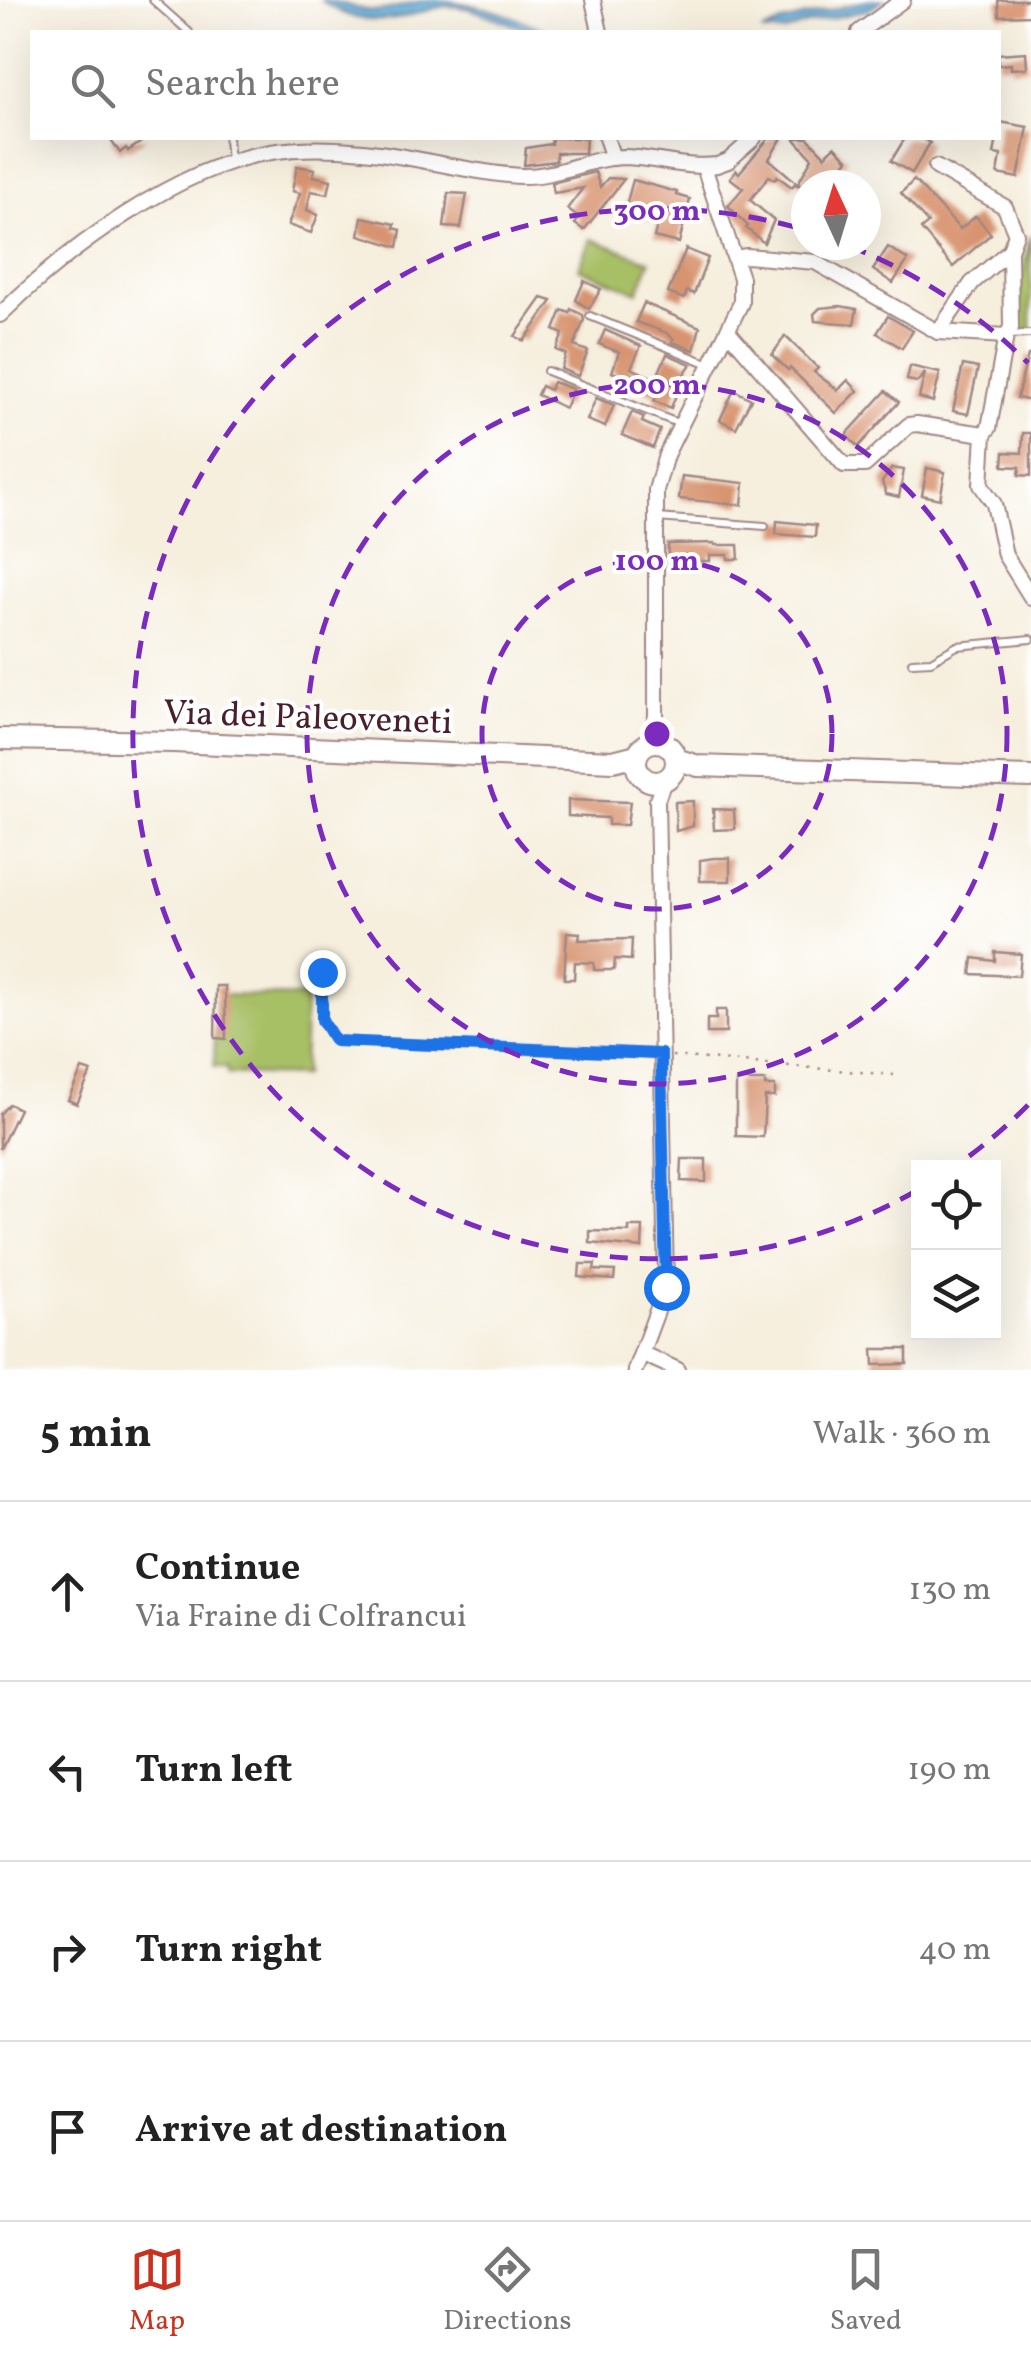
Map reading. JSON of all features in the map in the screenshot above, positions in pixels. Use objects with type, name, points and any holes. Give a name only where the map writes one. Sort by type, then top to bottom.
[{"type":"main road","name":"Via dei Paleoveneti","points":[[0,740],[172,742],[612,761],[656,767],[1031,777]]},
{"type":"street","points":[[593,0],[600,30]]},
{"type":"street","points":[[862,30],[903,0]]},
{"type":"street","points":[[607,140],[613,158]]},
{"type":"street","points":[[0,314],[24,291],[117,221],[195,176],[271,152],[339,149],[523,176],[557,173],[613,158],[704,166],[728,161],[752,140]]},
{"type":"street","points":[[635,1370],[666,1287],[656,767],[656,490],[666,455],[729,332],[742,291],[704,166]]},
{"type":"street","points":[[936,167],[1005,206],[1016,234],[1010,250],[1011,328],[1006,336],[989,428],[984,434],[981,485],[994,504],[1005,556],[1031,597]]},
{"type":"street","points":[[938,332],[972,283],[1010,250]]},
{"type":"street","points":[[735,258],[820,264],[938,332],[1006,336]]},
{"type":"street","points":[[729,332],[844,465],[865,465],[909,425],[984,434]]},
{"type":"street","points":[[643,1354],[678,1370]]},
{"type":"lane","points":[[153,0],[186,30]]},
{"type":"lane","points":[[228,140],[230,163]]},
{"type":"lane","points":[[590,316],[710,365]]},
{"type":"lane","points":[[1006,336],[1031,334]]},
{"type":"lane","points":[[547,371],[681,425]]},
{"type":"lane","points":[[656,518],[766,526]]},
{"type":"lane","points":[[912,662],[930,662],[957,646],[1031,639]]},
{"type":"lane","points":[[322,972],[322,1020],[335,1041],[661,1054]]},
{"type":"path","points":[[661,1054],[894,1075]]},
{"type":"green space","points":[[1031,235],[1031,330],[1017,331],[1020,285]]},
{"type":"green space","points":[[591,239],[650,261],[638,292],[579,269]]},
{"type":"green space","points":[[224,995],[305,997],[303,1076],[227,1074],[227,1067],[214,1067],[216,1000],[223,1000]]},
{"type":"water","points":[[321,0],[375,11],[429,0],[461,3],[506,14],[545,30],[525,28],[463,7],[435,8],[376,20],[353,17]]},
{"type":"water","points":[[869,0],[884,0],[870,9],[790,30],[766,30]]},
{"type":"building","points":[[998,0],[1031,0],[1031,15],[999,16]]},
{"type":"building","points":[[1026,52],[1027,68],[1001,65],[1001,54]]},
{"type":"building","points":[[1001,122],[1028,127],[1018,178],[998,174],[1001,155],[994,154],[997,140],[1001,140]]},
{"type":"building","points":[[110,140],[144,140],[128,151],[126,148],[120,153]]},
{"type":"building","points":[[552,140],[586,140],[585,153],[556,153],[556,161],[524,165],[526,148],[551,144]]},
{"type":"building","points":[[767,140],[781,140],[769,159],[791,178],[791,186],[777,176],[769,176],[750,200],[774,220],[764,243],[728,206],[743,188],[730,178],[736,170],[739,173]]},
{"type":"building","points":[[796,140],[810,140],[825,156],[835,146],[848,159],[840,170],[805,170],[812,158]]},
{"type":"building","points":[[904,140],[930,143],[912,173],[891,161]]},
{"type":"building","points":[[297,166],[315,169],[313,176],[331,180],[328,194],[311,191],[307,210],[318,215],[311,233],[288,225],[300,193],[292,191]]},
{"type":"building","points":[[595,172],[600,187],[608,178],[624,179],[584,230],[575,224],[579,218],[567,209],[583,188],[554,193],[552,183]]},
{"type":"building","points":[[633,180],[690,199],[679,243],[654,237],[658,222],[624,213]]},
{"type":"building","points":[[914,180],[960,229],[976,216],[991,234],[953,267],[921,229],[928,223],[901,193]]},
{"type":"building","points":[[448,193],[467,194],[461,228],[444,227]]},
{"type":"building","points":[[362,217],[395,224],[394,228],[401,230],[398,247],[359,235]]},
{"type":"building","points":[[888,247],[908,260],[893,283],[873,270]]},
{"type":"building","points":[[686,249],[708,258],[694,294],[687,291],[684,299],[668,293]]},
{"type":"building","points":[[584,281],[601,289],[589,309],[576,300]]},
{"type":"building","points":[[542,298],[552,301],[524,341],[515,336]]},
{"type":"building","points":[[644,303],[700,327],[694,350],[672,342],[674,339],[665,332],[636,322]]},
{"type":"building","points":[[820,308],[857,309],[854,324],[815,321],[814,314]]},
{"type":"building","points":[[571,309],[583,315],[584,320],[574,346],[588,351],[578,376],[561,369],[566,354],[556,350],[563,334],[554,330],[562,310],[570,313]]},
{"type":"building","points":[[888,316],[913,331],[902,348],[877,333]]},
{"type":"building","points":[[605,330],[641,346],[631,368],[656,379],[667,354],[691,364],[671,408],[654,401],[657,395],[634,386],[632,390],[617,385],[621,376],[612,372],[619,352],[599,344]]},
{"type":"building","points":[[785,336],[818,368],[814,372],[838,390],[848,380],[858,391],[836,413],[772,355]]},
{"type":"building","points":[[1031,355],[1031,401],[1017,398]]},
{"type":"building","points":[[963,365],[978,368],[968,414],[953,411]]},
{"type":"building","points":[[910,366],[940,373],[933,402],[919,398],[925,373],[917,382],[907,380]]},
{"type":"building","points":[[553,382],[573,389],[565,408],[537,395],[541,386],[550,390]]},
{"type":"building","points":[[734,390],[751,399],[736,428],[720,420]]},
{"type":"building","points":[[886,391],[899,402],[858,447],[846,435]]},
{"type":"building","points":[[596,398],[614,405],[605,427],[587,420]]},
{"type":"building","points":[[632,412],[644,417],[642,422],[660,430],[653,448],[622,435]]},
{"type":"building","points":[[1023,433],[1031,433],[1031,476],[1019,475],[1020,467],[1003,466],[1004,452],[1022,453]]},
{"type":"building","points":[[892,468],[904,470],[899,497],[886,494],[882,482]]},
{"type":"building","points":[[927,468],[945,472],[940,499],[922,495]]},
{"type":"building","points":[[682,476],[744,483],[742,505],[679,499]]},
{"type":"building","points":[[777,521],[816,525],[815,537],[776,534]]},
{"type":"building","points":[[668,544],[738,545],[739,559],[710,555],[710,561],[691,561],[690,555],[668,555]]},
{"type":"building","points":[[568,800],[630,802],[627,825],[608,825],[608,818],[568,816]]},
{"type":"building","points":[[693,801],[693,826],[676,831],[675,802]]},
{"type":"building","points":[[713,809],[734,810],[735,829],[714,830]]},
{"type":"building","points":[[730,858],[730,881],[700,881],[700,860]]},
{"type":"building","points":[[567,932],[580,933],[579,940],[632,939],[631,960],[615,959],[614,970],[594,970],[594,963],[575,962],[574,979],[564,979]]},
{"type":"building","points":[[995,952],[1021,954],[1019,976],[971,974],[973,958],[995,961]]},
{"type":"building","points":[[216,986],[225,986],[226,1039],[215,1038]]},
{"type":"building","points":[[716,1010],[726,1010],[726,1033],[707,1033],[707,1019],[716,1019]]},
{"type":"building","points":[[82,1069],[91,1072],[77,1104],[68,1100]]},
{"type":"building","points":[[736,1081],[765,1081],[765,1086],[775,1086],[775,1097],[765,1097],[763,1137],[736,1136]]},
{"type":"building","points":[[9,1104],[19,1109],[0,1149],[0,1114]]},
{"type":"building","points":[[682,1159],[706,1159],[706,1182],[681,1181]]},
{"type":"building","points":[[629,1227],[643,1227],[642,1248],[590,1243],[590,1231],[629,1232]]},
{"type":"building","points":[[580,1264],[595,1264],[594,1270],[615,1271],[614,1280],[579,1277]]},
{"type":"building","points":[[873,1349],[907,1349],[907,1364],[874,1365]]},
{"type":"route","points":[[322,972],[322,1020],[335,1041],[661,1054],[666,1287]]}]
